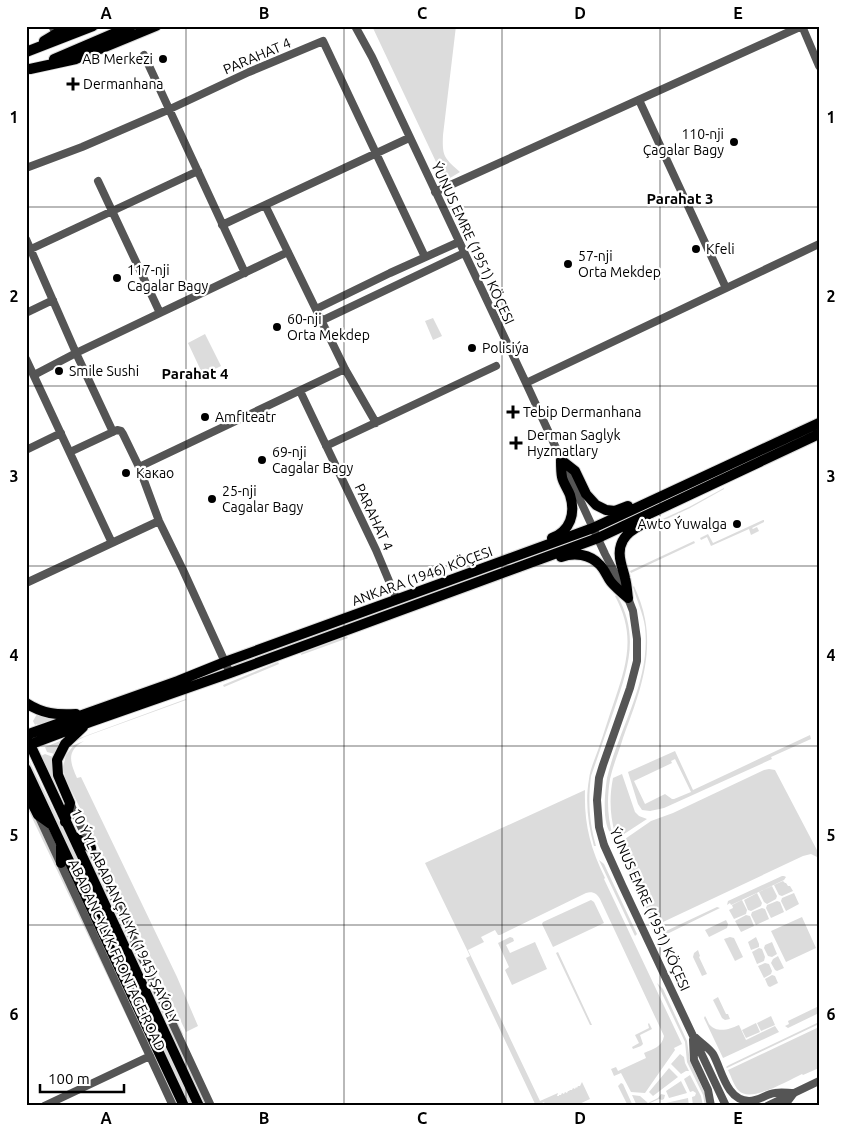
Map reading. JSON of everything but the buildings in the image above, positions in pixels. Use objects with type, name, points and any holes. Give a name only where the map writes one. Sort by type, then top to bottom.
[{"type":"main road","points":[[26,52],[54,30],[69,26]]},
{"type":"main road","points":[[26,52],[93,26]]},
{"type":"main road","points":[[28,70],[131,26]]},
{"type":"main road","points":[[28,70],[76,59],[156,26]]},
{"type":"main road","name":"ANKARA (1946) KÖÇESI","points":[[646,510],[819,423]]},
{"type":"main road","name":"ANKARA (1946) KÖÇESI","points":[[27,740],[88,718],[230,673],[595,533],[819,434]]},
{"type":"main road","points":[[561,460],[574,471],[586,494],[594,503],[615,511],[635,503],[646,510],[643,524],[628,532],[620,546],[620,559],[628,598]]},
{"type":"main road","points":[[561,460],[562,477],[572,502],[571,518],[569,525],[562,533],[540,542],[536,555],[548,561],[575,554],[590,558],[600,566],[611,582],[628,598]]},
{"type":"main road","name":"ANKARA (1946) KÖÇESI","points":[[88,718],[225,662],[397,600],[536,555]]},
{"type":"main road","points":[[26,703],[43,712],[88,718]]},
{"type":"main road","points":[[65,822],[70,803],[56,770],[57,760],[65,744],[88,718]]},
{"type":"main road","name":"10 ÝYL ABADANÇYLYK (1945) ŞAÝOLY","points":[[27,740],[199,1106]]},
{"type":"main road","name":"10 ÝYL ABADANÇYLYK (1945) ŞAÝOLY","points":[[26,768],[184,1106]]},
{"type":"main road","points":[[26,791],[38,816],[53,826]]},
{"type":"main road","points":[[72,835],[91,848]]},
{"type":"main road","points":[[61,842],[61,863]]},
{"type":"street","name":"ÝUNUS EMRE (1951) KÖÇESI","points":[[355,26],[372,57],[633,611],[638,645],[637,661],[630,688],[599,778],[597,800],[599,823],[605,847],[726,1106]]},
{"type":"street","name":"ÝUNUS EMRE (1951) KÖÇESI","points":[[361,26],[372,57]]},
{"type":"street","points":[[435,192],[802,26],[819,66]]},
{"type":"street","name":"PARAHAT 4","points":[[26,168],[82,147],[323,41],[376,153]]},
{"type":"street","points":[[144,54],[245,273]]},
{"type":"street","points":[[639,100],[726,288]]},
{"type":"street","points":[[222,225],[409,138]]},
{"type":"street","points":[[376,153],[425,257]]},
{"type":"street","points":[[31,249],[198,171]]},
{"type":"street","points":[[98,181],[160,313]]},
{"type":"street","points":[[265,205],[345,369],[376,423]]},
{"type":"street","points":[[26,239],[113,432]]},
{"type":"street","points":[[316,309],[459,242]]},
{"type":"street","points":[[526,383],[819,244]]},
{"type":"street","points":[[34,375],[288,252]]},
{"type":"street","points":[[321,321],[464,253]]},
{"type":"street","points":[[26,313],[53,300]]},
{"type":"street","points":[[26,359],[112,543]]},
{"type":"street","points":[[326,446],[496,366]]},
{"type":"street","points":[[139,467],[345,369]]},
{"type":"street","name":"PARAHAT 4","points":[[300,391],[376,550],[397,600]]},
{"type":"street","points":[[70,452],[113,432],[119,430],[123,434],[139,467],[159,521],[230,673]]},
{"type":"street","points":[[26,450],[60,433]]},
{"type":"street","points":[[26,583],[159,521]]},
{"type":"street","name":"ABADANCYLYK FRONTAGE ROAD","points":[[70,803],[211,1106]]},
{"type":"street","name":"ABADANCYLYK FRONTAGE ROAD","points":[[38,816],[173,1106]]},
{"type":"street","points":[[693,1036],[712,1052],[729,1089],[738,1098],[752,1101],[773,1092],[794,1093]]},
{"type":"street","points":[[693,1036],[694,1060],[708,1090],[711,1106]]},
{"type":"street","points":[[44,1106],[150,1056]]},
{"type":"street","points":[[766,1106],[819,1081]]},
{"type":"street","points":[[784,1106],[794,1093]]},
{"type":"shaded area","points":[[372,26],[456,26],[443,142],[445,156],[460,172],[445,181]]},
{"type":"shaded area","points":[[433,318],[442,336],[433,340],[425,321]]},
{"type":"shaded area","points":[[205,334],[221,366],[203,375],[188,343]]},
{"type":"shaded area","points":[[724,488],[690,508],[656,524],[656,522]]},
{"type":"shaded area","points":[[763,520],[764,522],[752,528],[757,527],[759,531],[751,535],[749,529],[711,546],[707,537],[701,540],[700,538],[708,534],[713,543]]},
{"type":"shaded area","points":[[694,541],[695,543],[631,573],[630,571]]},
{"type":"shaded area","points":[[634,586],[641,602],[645,619],[647,650],[638,695],[610,779],[608,808],[613,836],[609,831],[605,817],[607,778],[612,759],[639,686],[646,647],[645,627]]},
{"type":"shaded area","points":[[617,595],[628,624],[629,652],[624,680],[591,776],[590,811],[596,846],[594,846],[590,829],[587,796],[591,768],[620,685],[626,659],[627,635],[621,609],[615,596]]},
{"type":"shaded area","points":[[345,637],[348,638],[301,655],[302,653]]},
{"type":"shaded area","points":[[278,662],[279,664],[224,687],[223,685]]},
{"type":"shaded area","points":[[186,699],[84,737],[73,743],[65,751],[74,741],[80,738]]},
{"type":"shaded area","points":[[37,714],[52,718],[35,725],[33,721]]},
{"type":"shaded area","points":[[810,735],[811,739],[771,757],[772,759],[664,808],[650,811],[642,810],[638,804],[628,772],[675,751],[693,790]],"holes":[[[675,759],[691,792],[674,799],[665,794],[645,804],[634,781],[672,763],[671,761]]]},
{"type":"shaded area","points":[[60,741],[61,743],[55,754],[47,752],[45,747]]},
{"type":"shaded area","points":[[84,741],[74,749],[71,762],[77,778],[81,777],[177,977],[198,1026],[186,1032],[65,778],[63,767],[66,755],[74,745]]},
{"type":"shaded area","points":[[45,754],[53,757],[53,774],[66,803],[65,806],[41,756]]},
{"type":"shaded area","points":[[28,760],[92,885],[194,1106],[190,1106]]},
{"type":"shaded area","points":[[769,769],[775,770],[819,854],[819,858],[811,854],[803,856],[663,922],[655,921],[647,910],[620,853],[619,846],[625,839],[651,821],[673,813]]},
{"type":"shaded area","points":[[622,774],[635,812],[647,819],[618,836],[615,834],[612,820],[611,793],[613,778]]},
{"type":"shaded area","points":[[585,790],[587,825],[595,856],[682,1044],[674,1048],[675,1050],[645,1093],[631,1092],[621,1073],[614,1076],[611,1069],[616,1067],[618,1071],[646,1058],[644,1053],[659,1045],[664,1036],[600,899],[594,893],[586,893],[500,935],[495,930],[481,937],[484,942],[468,950],[540,1101],[558,1093],[557,1096],[565,1092],[567,1093],[573,1088],[575,1089],[580,1086],[582,1082],[590,1099],[575,1106],[546,1106],[544,1102],[540,1104],[541,1106],[536,1106],[466,958],[470,956],[425,863]]},
{"type":"shaded area","points":[[26,799],[143,1048],[143,1051],[26,805]]},
{"type":"shaded area","points":[[84,821],[184,1036],[180,1032],[85,829]]},
{"type":"shaded area","points":[[85,848],[88,850],[208,1106],[205,1106]]},
{"type":"shaded area","points":[[63,858],[179,1106],[177,1106],[63,863]]},
{"type":"shaded area","points":[[599,860],[604,864],[637,934],[635,936]]},
{"type":"shaded area","points":[[782,876],[786,877],[784,880],[731,905],[730,903],[727,905],[728,901]]},
{"type":"shaded area","points":[[783,881],[793,891],[782,896],[779,895],[774,885]]},
{"type":"shaded area","points":[[772,886],[777,896],[776,899],[767,904],[759,892]]},
{"type":"shaded area","points":[[757,893],[762,903],[761,906],[751,911],[748,910],[744,900]]},
{"type":"shaded area","points":[[794,893],[799,904],[786,911],[781,901],[782,898]]},
{"type":"shaded area","points":[[591,900],[594,902],[604,923],[553,947],[542,924],[543,922]]},
{"type":"shaded area","points":[[742,900],[747,910],[746,914],[734,919],[729,910],[733,908],[732,905]]},
{"type":"shaded area","points":[[777,901],[780,902],[784,912],[771,918],[766,908],[767,905]]},
{"type":"shaded area","points":[[717,907],[720,908],[667,934],[670,941],[667,942],[664,934],[666,931]]},
{"type":"shaded area","points":[[762,908],[765,909],[769,919],[756,925],[751,915],[752,912]]},
{"type":"shaded area","points":[[746,915],[750,916],[754,926],[741,932],[735,921]]},
{"type":"shaded area","points":[[802,917],[816,948],[786,962],[771,931]]},
{"type":"shaded area","points":[[726,920],[727,928],[709,937],[705,930]]},
{"type":"shaded area","points":[[510,937],[514,941],[506,945],[510,953],[535,942],[547,969],[512,985],[505,970],[509,967],[498,943]]},
{"type":"shaded area","points":[[756,937],[759,947],[751,950],[748,942]]},
{"type":"shaded area","points":[[734,938],[743,957],[735,961],[724,939]]},
{"type":"shaded area","points":[[772,942],[777,954],[772,957],[768,956],[764,948],[765,945]]},
{"type":"shaded area","points":[[759,948],[762,949],[765,957],[764,961],[757,964],[752,952]]},
{"type":"shaded area","points":[[698,950],[699,957],[707,974],[702,976],[693,957],[694,953]]},
{"type":"shaded area","points":[[558,952],[592,1025],[590,1025],[556,953]]},
{"type":"shaded area","points":[[778,956],[784,968],[777,971],[771,963]]},
{"type":"shaded area","points":[[765,963],[769,964],[772,971],[771,974],[764,978],[758,966]]},
{"type":"shaded area","points":[[772,975],[775,976],[778,983],[770,987],[765,979]]},
{"type":"shaded area","points":[[657,983],[663,989],[687,1041],[690,1061],[706,1096],[708,1106],[705,1106],[703,1095],[687,1062],[685,1042]]},
{"type":"shaded area","points":[[718,997],[730,1019],[725,1020],[722,1018],[713,1000]]},
{"type":"shaded area","points":[[819,1006],[819,1013],[788,1028],[785,1026],[789,1024],[788,1021]]},
{"type":"shaded area","points":[[705,1016],[709,1024],[716,1029],[728,1029],[739,1025],[746,1040],[775,1026],[779,1032],[723,1058],[704,1018]]},
{"type":"shaded area","points":[[771,1016],[775,1025],[761,1031],[757,1023]]},
{"type":"shaded area","points":[[819,1022],[819,1024],[726,1067],[729,1065]]},
{"type":"shaded area","points":[[649,1023],[652,1029],[640,1035],[643,1044],[633,1049],[632,1047],[639,1043],[635,1035],[649,1028]]},
{"type":"shaded area","points":[[756,1023],[760,1032],[746,1038],[742,1030]]},
{"type":"shaded area","points":[[819,1027],[819,1068],[761,1092],[745,1094],[737,1089],[728,1070]]},
{"type":"shaded area","points":[[680,1054],[684,1057],[689,1071],[681,1074],[671,1064]]},
{"type":"shaded area","points":[[669,1068],[678,1077],[653,1096],[649,1092]]},
{"type":"shaded area","points":[[690,1075],[701,1096],[703,1106],[693,1106],[692,1097],[696,1093],[690,1092],[684,1079]]},
{"type":"shaded area","points":[[681,1081],[687,1093],[669,1098],[666,1091]]},
{"type":"shaded area","points":[[621,1083],[633,1106],[628,1106],[618,1086]]},
{"type":"shaded area","points":[[661,1094],[665,1095],[664,1099],[648,1104],[649,1106],[637,1106],[632,1095],[640,1096],[648,1103],[658,1098]]},
{"type":"shaded area","points":[[688,1098],[689,1106],[657,1106],[657,1105]]},
{"type":"place","name":"AB Merkezi","points":[[163,59]]},
{"type":"place","name":"Dermanhana","points":[[73,84]]},
{"type":"place","name":"110-nji Çagalar Bagy","points":[[734,142]]},
{"type":"place","name":"Kfeli","points":[[696,249]]},
{"type":"place","name":"57-nji Orta Mekdep","points":[[568,264]]},
{"type":"place","name":"117-nji Cagalar Bagy","points":[[117,278]]},
{"type":"place","name":"60-nji Orta Mekdep","points":[[277,327]]},
{"type":"place","name":"Polisiýa","points":[[472,348]]},
{"type":"place","name":"Smile Sushi","points":[[59,371]]},
{"type":"place","name":"Tebip Dermanhana","points":[[513,412]]},
{"type":"place","name":"Amfiteatr","points":[[205,417]]},
{"type":"place","name":"Derman Saglyk Hyzmatlary","points":[[516,443]]},
{"type":"place","name":"69-nji Cagalar Bagy","points":[[262,460]]},
{"type":"place","name":"Какао","points":[[126,473]]},
{"type":"place","name":"25-nji Cagalar Bagy","points":[[212,499]]},
{"type":"place","name":"Awto Ýuwalga","points":[[737,524]]},
{"type":"district","name":"Parahat 3","points":[[680,198]]},
{"type":"district","name":"Parahat 4","points":[[195,373]]}]
